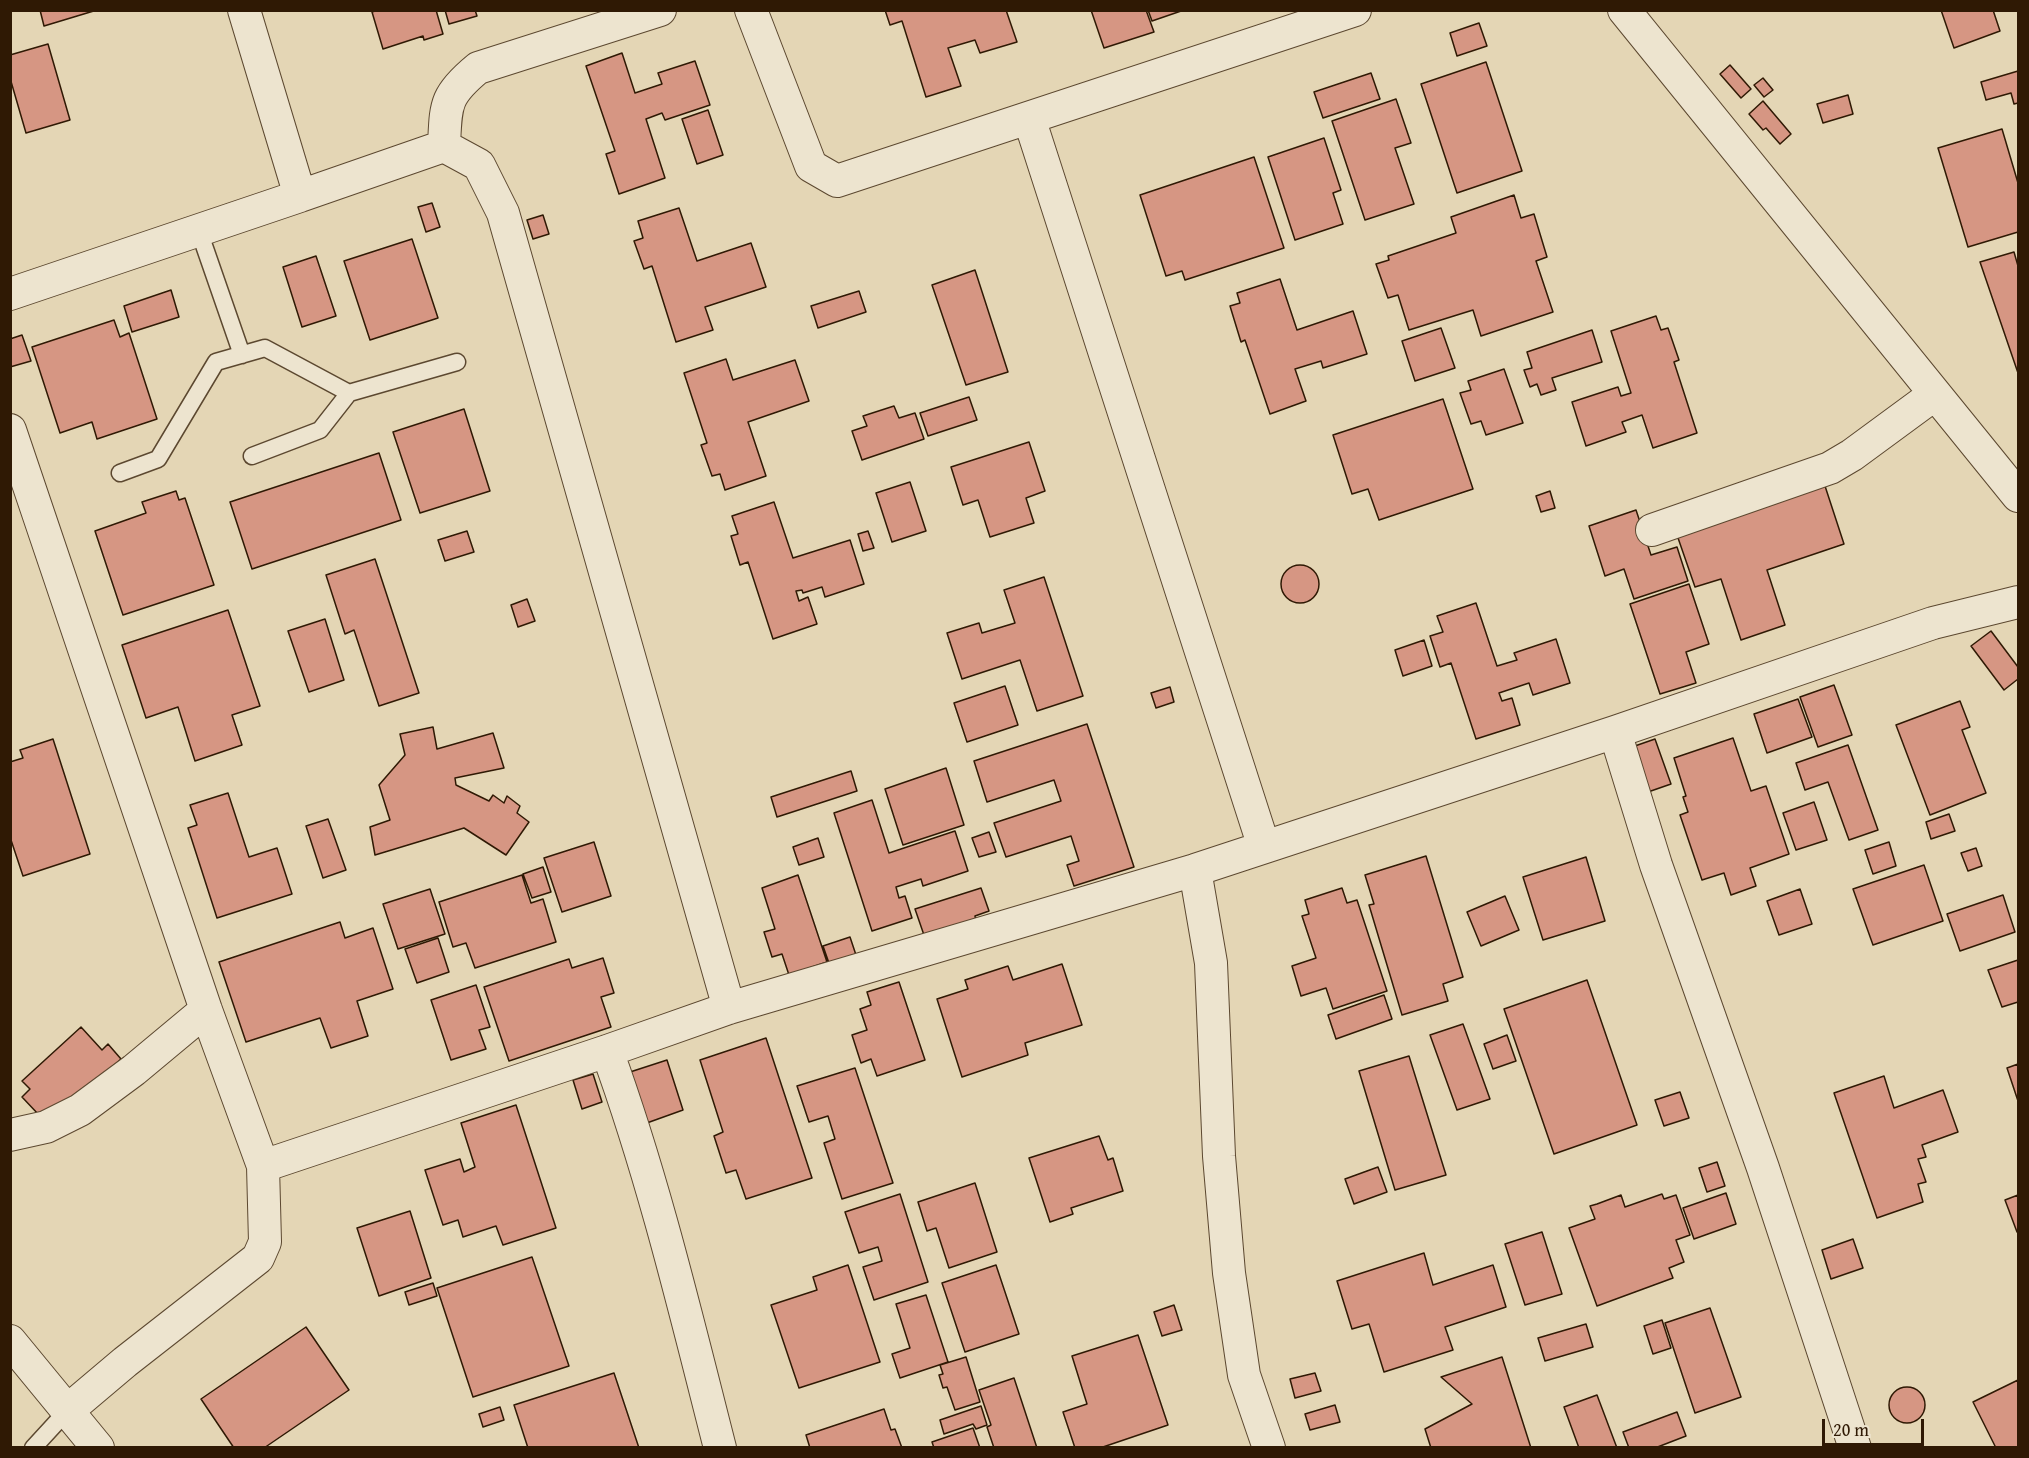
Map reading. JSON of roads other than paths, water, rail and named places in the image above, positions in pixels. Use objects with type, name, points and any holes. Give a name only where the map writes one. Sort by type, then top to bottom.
[{"type":"street","points":[[244,10],[300,196]]},
{"type":"street","points":[[444,146],[446,108],[458,84],[478,68],[660,10]]},
{"type":"street","points":[[751,10],[811,166],[837,181],[1355,10]]},
{"type":"street","points":[[1624,10],[2019,496]]},
{"type":"street","points":[[1029,118],[1264,848]]},
{"type":"street","points":[[10,294],[444,146],[479,165],[503,213],[729,1008]]},
{"type":"street","points":[[1652,530],[1830,468],[1852,455],[1935,393]]},
{"type":"street","points":[[10,430],[206,1011],[263,1166],[266,1242],[258,1258],[125,1362],[67,1411]]},
{"type":"street","points":[[263,1166],[729,1008],[1195,870],[1615,732],[1933,623],[2019,602]]},
{"type":"street","points":[[1615,732],[1656,866],[1763,1168],[1855,1448]]},
{"type":"street","points":[[1195,870],[1211,963],[1219,1155],[1228,1274],[1244,1375],[1269,1448]]},
{"type":"street","points":[[10,1136],[46,1127],[80,1110],[134,1070],[206,1011]]},
{"type":"street","points":[[607,1051],[619,1083],[665,1235],[720,1448]]},
{"type":"street","points":[[10,1341],[98,1448]]},
{"type":"lane","points":[[199,231],[242,355]]},
{"type":"lane","points":[[120,473],[158,459],[216,362],[265,348],[349,393]]},
{"type":"lane","points":[[252,456],[320,429],[349,393],[457,362]]},
{"type":"lane","points":[[33,1448],[67,1411]]}]
